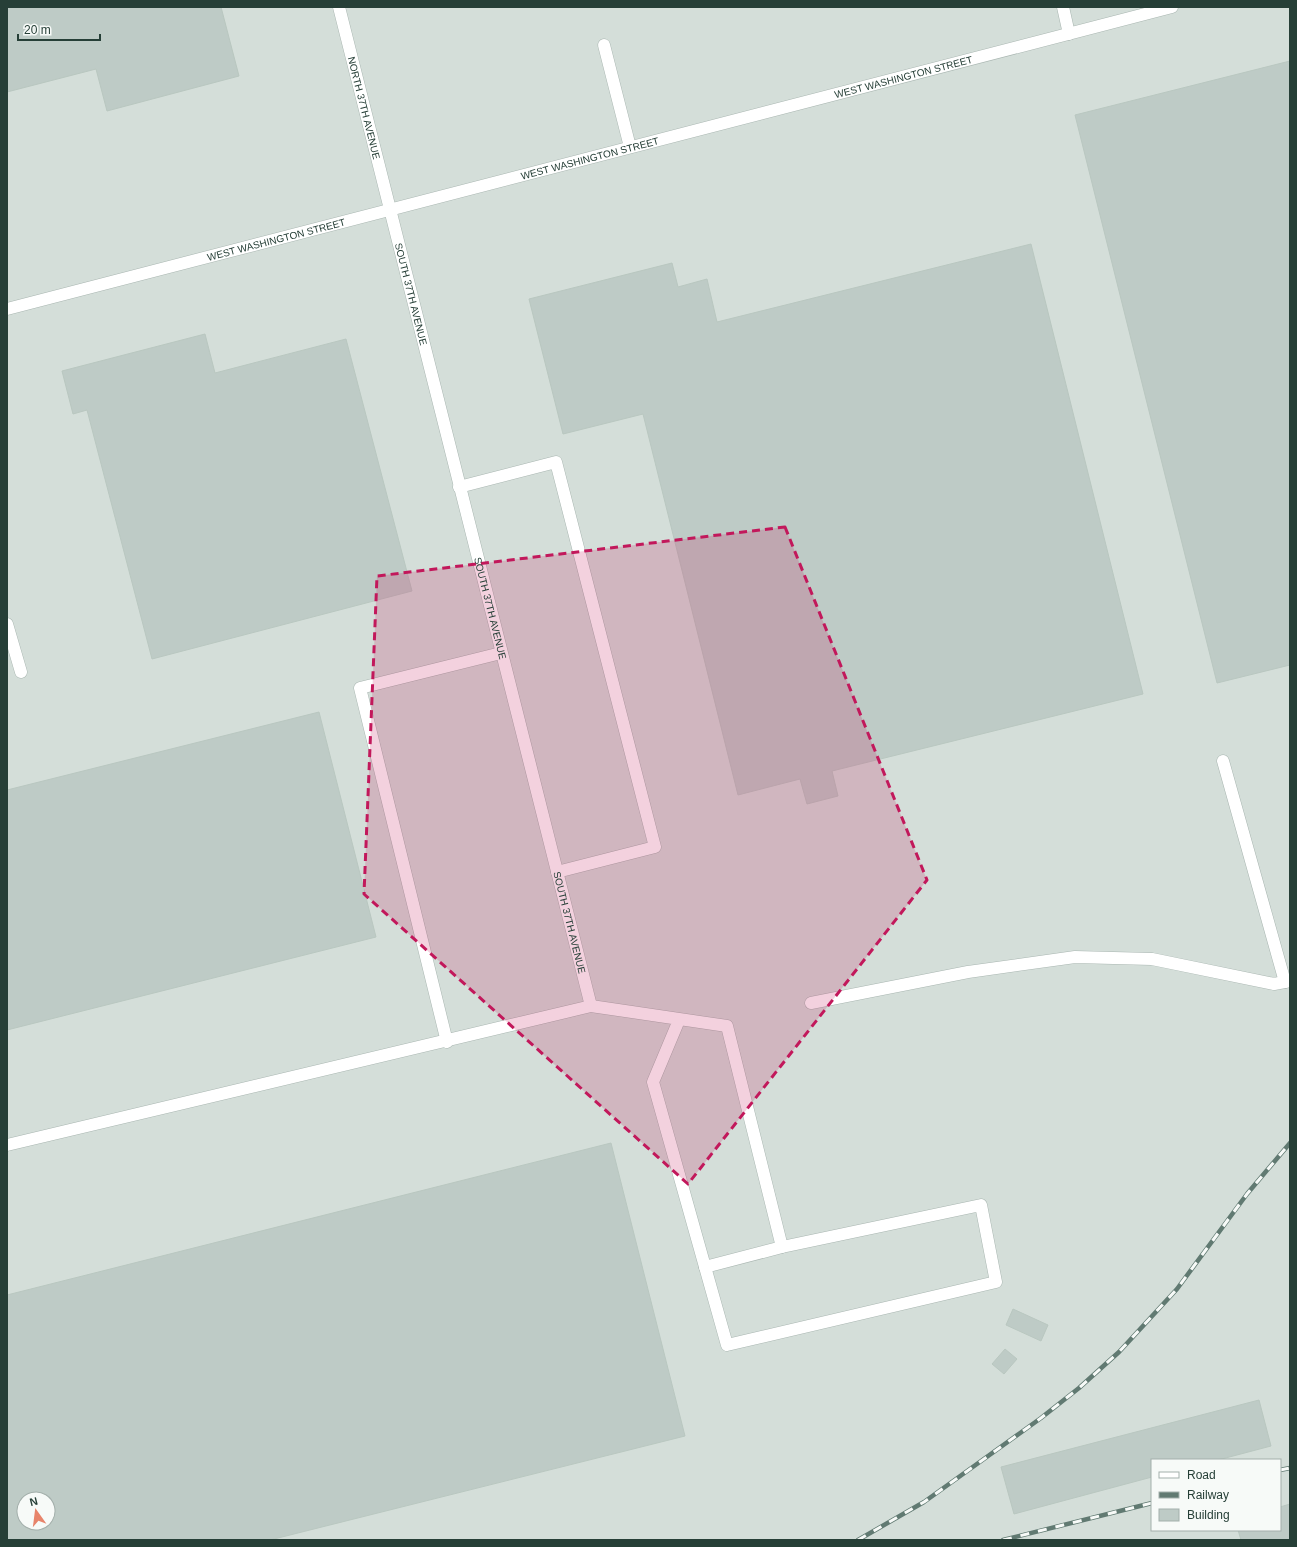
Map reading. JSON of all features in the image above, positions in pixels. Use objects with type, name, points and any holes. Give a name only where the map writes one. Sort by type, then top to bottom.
[{"type":"street","name":"NORTH 37TH AVENUE","points":[[339,7],[389,210]]},
{"type":"street","points":[[1063,7],[1069,34]]},
{"type":"street","name":"WEST WASHINGTON STREET","points":[[7,309],[1172,7]]},
{"type":"street","points":[[604,45],[630,147]]},
{"type":"street","name":"SOUTH 37TH AVENUE","points":[[389,210],[591,1006]]},
{"type":"street","points":[[459,487],[556,462],[651,831],[655,847],[557,872]]},
{"type":"street","points":[[7,624],[21,672]]},
{"type":"street","points":[[447,1042],[360,688],[501,653]]},
{"type":"street","points":[[811,1003],[968,972],[1075,957],[1152,959],[1274,984],[1288,982],[1223,761]]},
{"type":"street","points":[[7,1145],[447,1042],[591,1006],[728,1026],[782,1247]]},
{"type":"street","points":[[679,1020],[653,1082],[705,1267],[727,1345],[996,1282],[981,1205],[782,1247],[705,1267]]},
{"type":"highlighted area","points":[[785,527],[927,880],[688,1184],[364,894],[377,576]]},
{"type":"shaded area","points":[[7,7],[1290,7],[1290,1540],[7,1540]]},
{"type":"building","points":[[7,7],[221,7],[239,76],[107,111],[96,69],[7,92]]},
{"type":"building","points":[[1290,61],[1290,665],[1217,683],[1075,115]]},
{"type":"building","points":[[1031,244],[1143,694],[832,771],[838,796],[807,804],[800,779],[738,795],[643,414],[563,434],[529,299],[672,263],[678,287],[707,279],[717,322]]},
{"type":"building","points":[[205,334],[215,373],[346,339],[412,591],[152,659],[87,410],[73,414],[62,371]]},
{"type":"building","points":[[319,712],[376,937],[7,1030],[7,790]]},
{"type":"building","points":[[611,1143],[685,1436],[270,1540],[7,1540],[7,1295]]},
{"type":"building","points":[[1013,1309],[1048,1325],[1041,1341],[1006,1325]]},
{"type":"building","points":[[1005,1349],[1017,1359],[1004,1374],[992,1364]]},
{"type":"building","points":[[1259,1400],[1271,1446],[1222,1459],[1151,1459],[1151,1477],[1014,1514],[1001,1467]]},
{"type":"building","points":[[1290,1504],[1290,1540],[1241,1540],[1238,1531],[1281,1531],[1281,1507]]},
{"type":"railway","points":[[858,1540],[924,1502],[1041,1418],[1079,1388],[1119,1352],[1177,1289],[1247,1194],[1290,1143]]},
{"type":"railway","points":[[1281,1470],[1290,1468]]},
{"type":"railway","points":[[1003,1540],[1151,1503]]}]
